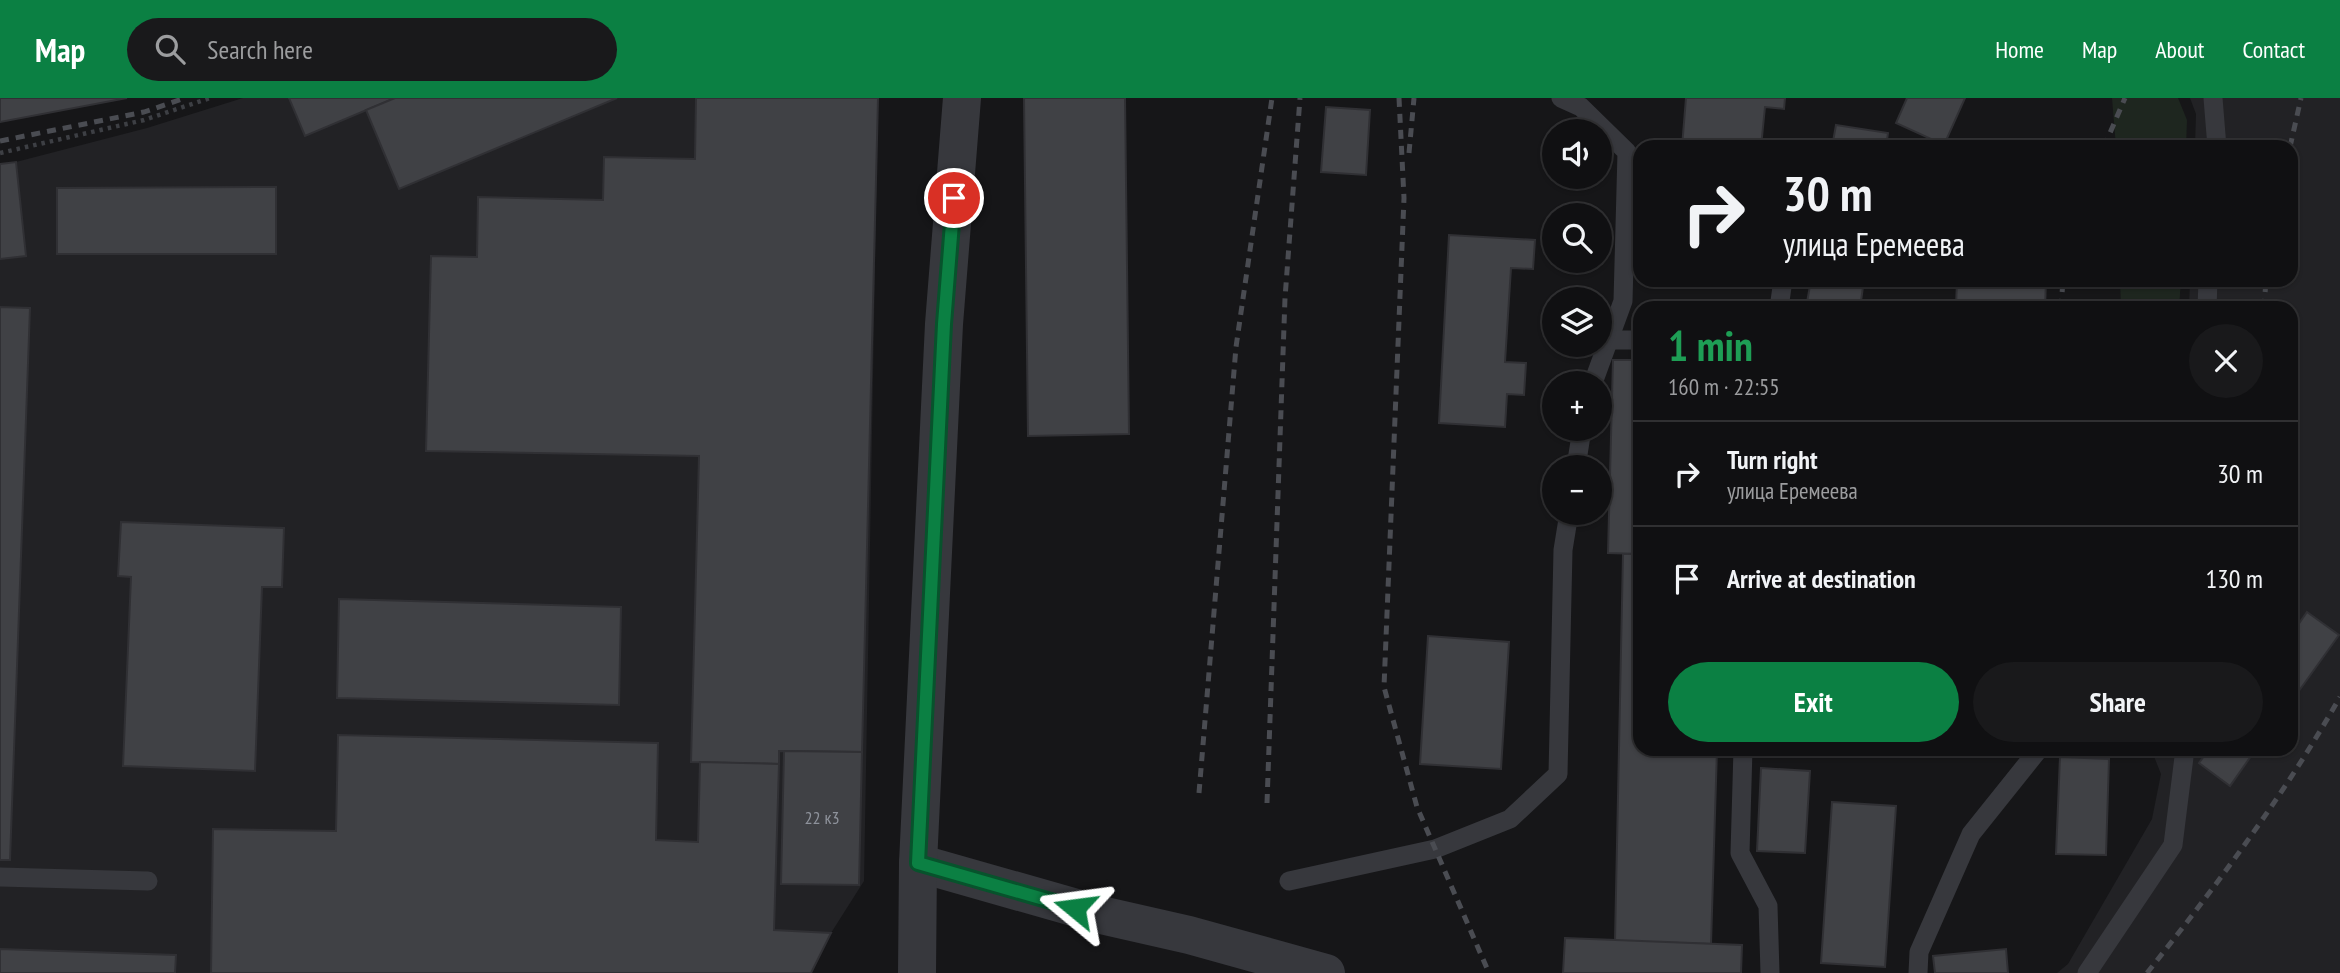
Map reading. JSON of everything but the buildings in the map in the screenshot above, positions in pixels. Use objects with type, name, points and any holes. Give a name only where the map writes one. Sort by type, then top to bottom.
[{"type":"street","points":[[917,973],[918,863],[944,324],[962,98]]},
{"type":"street","points":[[918,863],[1101,915],[1189,935],[1326,973]]},
{"type":"lane","points":[[1561,98],[1581,107],[1627,152],[1623,302],[1612,332]]},
{"type":"lane","points":[[2213,98],[2216,140]]},
{"type":"lane","points":[[1612,340],[1633,340]]},
{"type":"lane","points":[[1289,881],[1435,849],[1510,819],[1558,774],[1563,550],[1567,525]]},
{"type":"lane","points":[[1743,756],[1740,853],[1768,906],[1770,973]]},
{"type":"lane","points":[[1918,973],[1919,952],[1971,834],[2033,756]]},
{"type":"lane","points":[[2087,973],[2173,845],[2184,756]]},
{"type":"lane","points":[[0,877],[148,881]]},
{"type":"path","points":[[0,153],[144,120],[210,98]]},
{"type":"shaded area","points":[[243,98],[878,98],[864,881],[831,933],[811,973],[0,973],[0,164],[147,128]]},
{"type":"shaded area","points":[[2112,98],[2178,98],[2187,120],[2186,140],[2115,140]]},
{"type":"shaded area","points":[[2190,98],[2340,98],[2340,973],[2057,973],[2068,964],[2152,819],[2161,774],[2154,756],[2298,756],[2298,301],[2189,301],[2190,287],[2298,287],[2298,140],[2195,140],[2196,114]]},
{"type":"shaded area","points":[[2120,287],[2180,287],[2180,301],[2121,301]]},
{"type":"railway","points":[[0,141],[144,112],[185,98]]},
{"type":"railway","points":[[1199,793],[1236,347],[1272,98]]},
{"type":"railway","points":[[1267,803],[1285,298],[1300,98]]},
{"type":"railway","points":[[1399,98],[1404,198],[1384,687],[1417,807],[1489,973]]},
{"type":"railway","points":[[1409,153],[1414,98]]},
{"type":"railway","points":[[2107,140],[2125,98]]},
{"type":"railway","points":[[2292,140],[2301,98]]},
{"type":"railway","points":[[2062,287],[2062,301]]},
{"type":"railway","points":[[2264,301],[2266,287]]},
{"type":"railway","points":[[2147,973],[2249,838],[2340,697]]},
{"type":"route","points":[[954,198],[944,324],[918,863],[1075,908]]}]
